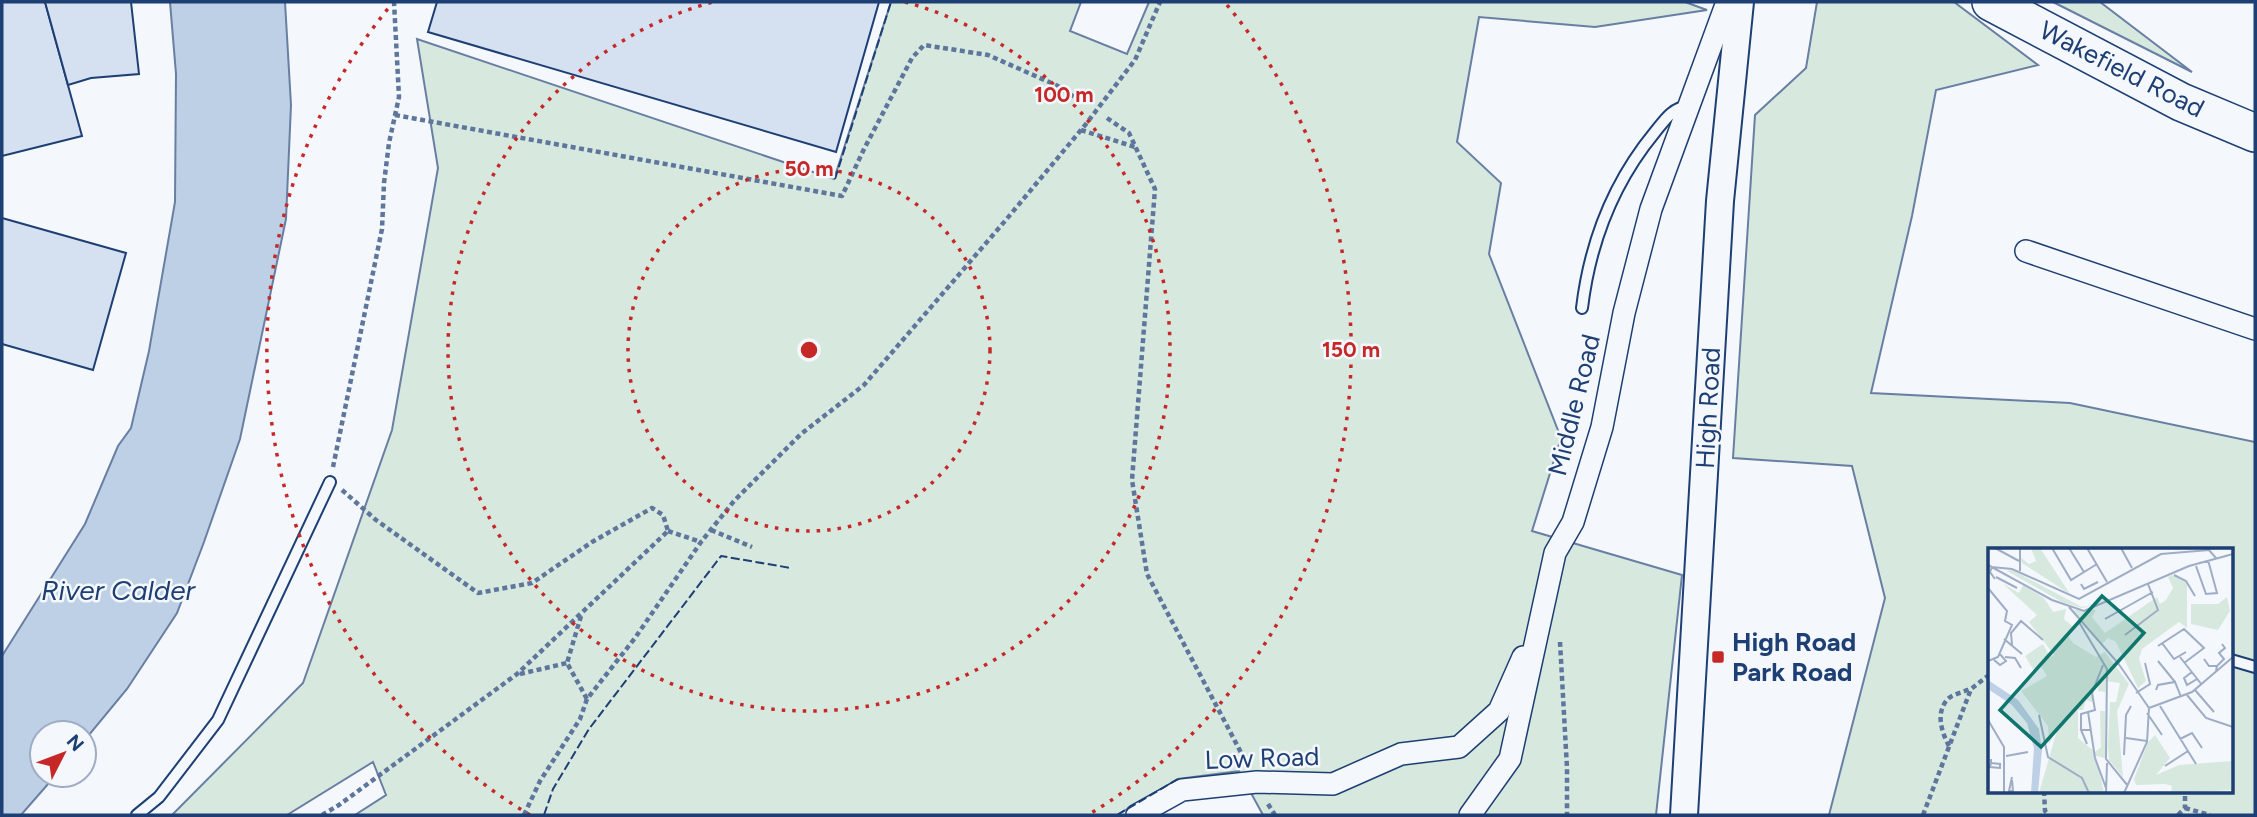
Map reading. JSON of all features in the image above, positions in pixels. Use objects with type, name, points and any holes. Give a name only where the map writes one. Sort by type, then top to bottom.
[{"type":"highway","name":"Wakefield Road","points":[[1991,2],[2181,102],[2255,132]]},
{"type":"street","name":"Middle Road","points":[[1470,815],[1510,759],[1555,553],[1573,522],[1602,427],[1624,313],[1651,209],[1727,2]]},
{"type":"street","name":"High Road","points":[[1684,815],[1720,201],[1740,2]]},
{"type":"street","points":[[2026,251],[2255,329]]},
{"type":"street","name":"Low Road","points":[[1137,815],[1182,790],[1257,782],[1333,784],[1401,754],[1459,747],[1499,711],[1523,657],[1540,573],[1555,553]]},
{"type":"lane","points":[[1582,308],[1585,280],[1595,241],[1618,185],[1642,148],[1669,116],[1678,107],[1690,107]]},
{"type":"lane","points":[[137,815],[159,797],[218,720],[330,482]]},
{"type":"lane","points":[[2232,660],[2255,667]]},
{"type":"path","points":[[394,2],[399,97],[384,183],[382,229],[330,482],[354,498],[376,520],[478,593],[532,583],[592,542],[652,508],[663,515],[668,531]]},
{"type":"path","points":[[524,815],[540,781],[580,719],[587,699],[635,638],[701,542],[734,500],[801,434],[864,385],[1081,130],[1135,60],[1160,2]]},
{"type":"path","points":[[395,116],[842,196],[912,58],[924,46],[988,55],[1058,86],[1083,103]]},
{"type":"path","points":[[1107,118],[1129,133],[1155,189],[1132,480],[1147,574],[1257,782]]},
{"type":"path","points":[[1081,130],[1136,147]]},
{"type":"path","points":[[711,530],[752,547]]},
{"type":"path","points":[[668,531],[701,542]]},
{"type":"path","points":[[322,815],[517,674],[668,531]]},
{"type":"path","points":[[582,614],[567,663],[587,699]]},
{"type":"path","points":[[1560,634],[1567,815]]},
{"type":"path","points":[[517,674],[567,663]]},
{"type":"path","points":[[1949,746],[1941,732],[1940,712],[1949,698],[1971,689],[1988,676]]},
{"type":"path","points":[[1923,815],[1971,689]]},
{"type":"path","points":[[2044,792],[2045,811],[2049,815]]},
{"type":"path","points":[[2178,815],[2185,808],[2185,792]]},
{"type":"path","points":[[2185,808],[2210,815]]},
{"type":"shaded area","points":[[891,2],[1081,2],[1070,31],[1127,54],[1149,2],[1685,2],[1707,10],[1595,27],[1479,17],[1457,142],[1501,183],[1489,254],[1561,438],[1532,531],[1682,575],[1656,815],[1263,815],[1239,771],[1178,779],[1117,815],[355,815],[386,795],[373,762],[287,815],[172,815],[303,683],[392,430],[438,168],[417,39],[834,179]]},
{"type":"shaded area","points":[[1817,2],[1954,2],[2038,65],[1936,90],[1912,216],[1871,393],[2070,403],[2255,442],[2255,815],[1829,815],[1885,598],[1852,466],[1733,458],[1755,115],[1806,68]]},
{"type":"shaded area","points":[[2053,2],[2100,2],[2192,72]]},
{"type":"water","name":"River Calder","points":[[170,2],[285,2],[291,105],[286,219],[240,439],[177,613],[127,689],[98,724],[98,719],[28,719],[28,789],[44,789],[21,815],[2,815],[2,656],[85,524],[118,446],[131,428],[149,351],[175,202],[176,74]]},
{"type":"building","points":[[2,2],[45,2],[82,136],[2,156]]},
{"type":"building","points":[[45,2],[131,2],[139,74],[91,78],[68,85]]},
{"type":"building","points":[[437,2],[879,2],[836,152],[428,32]]},
{"type":"building","points":[[2,218],[126,253],[93,370],[2,344]]},
{"type":"fence","points":[[835,179],[891,2]]},
{"type":"fence","points":[[544,815],[553,789],[589,729],[721,556],[791,568]]},
{"type":"fence","points":[[1117,815],[1178,779]]},
{"type":"place","name":"High Road Park Road","points":[[1718,657]]}]
